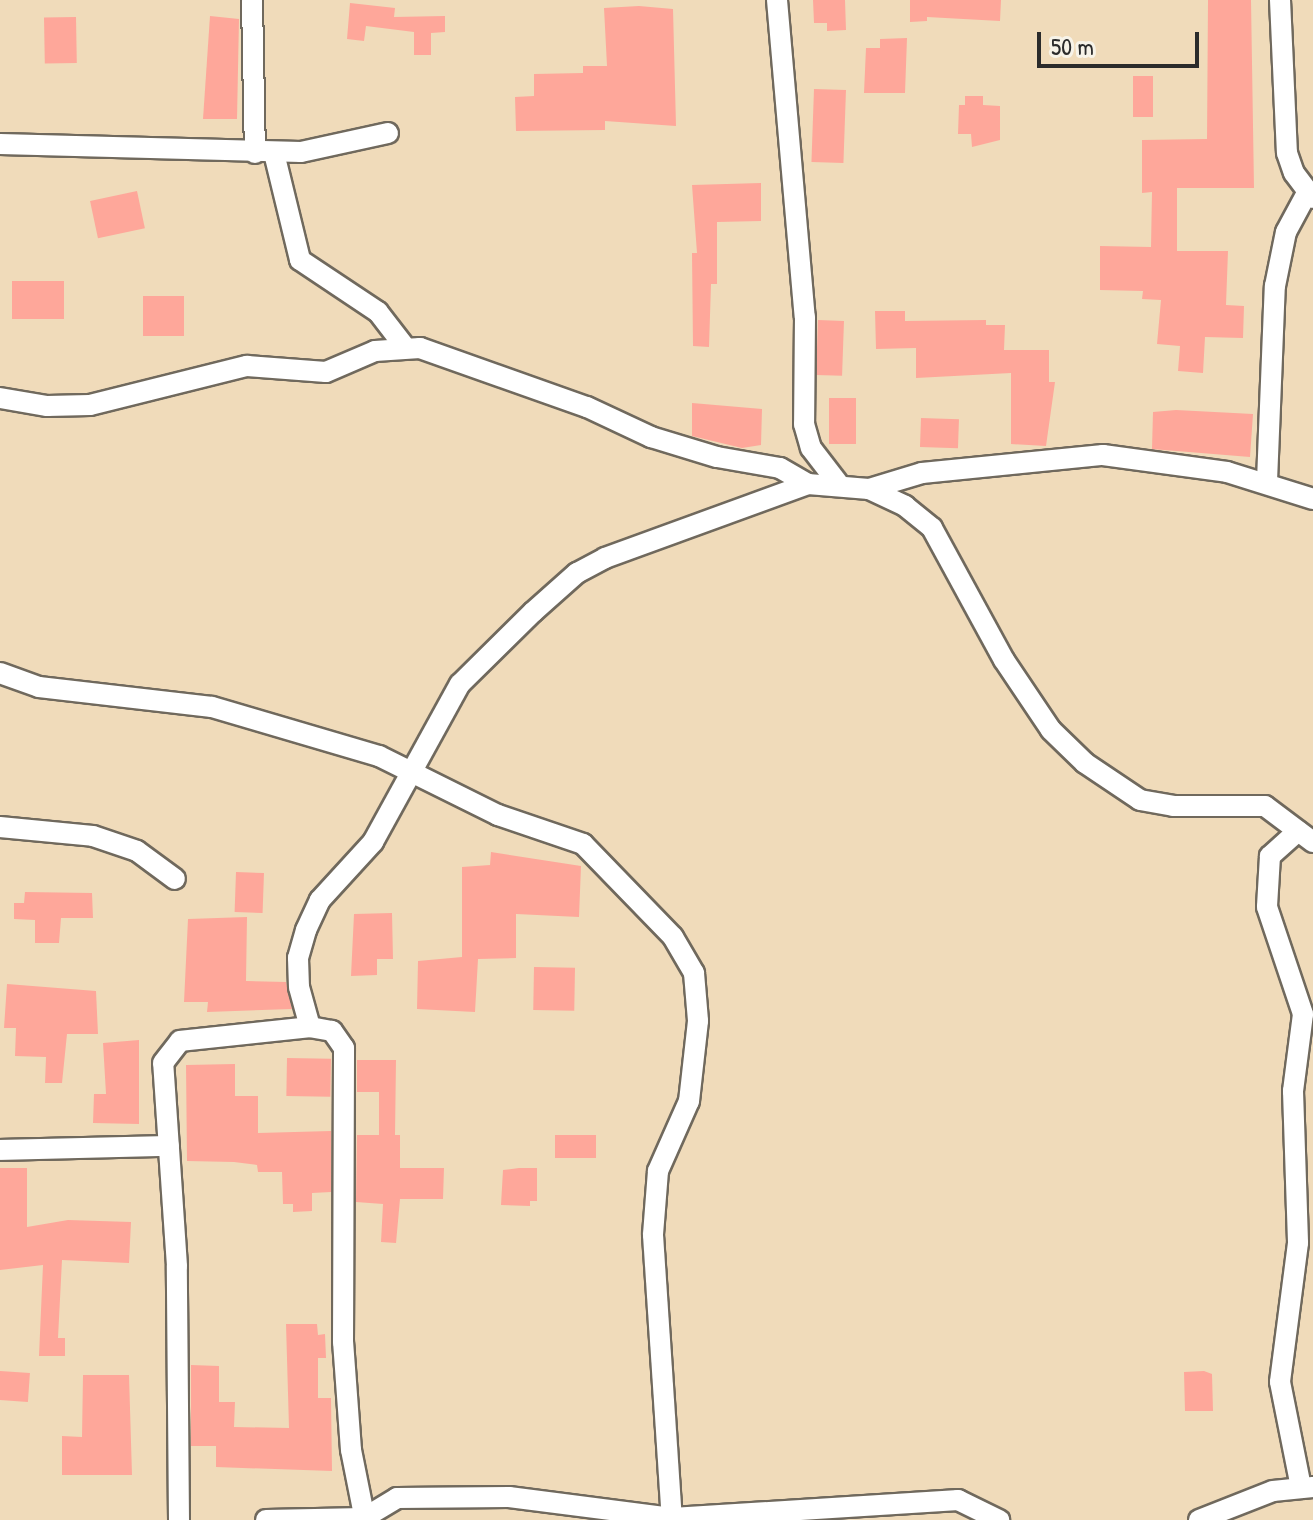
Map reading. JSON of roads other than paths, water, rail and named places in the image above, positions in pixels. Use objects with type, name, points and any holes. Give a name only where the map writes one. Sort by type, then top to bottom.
[{"type":"street","points":[[252,0],[264,153],[300,260],[378,312],[405,347]]},
{"type":"street","points":[[777,0],[805,317],[804,424],[811,448],[838,483]]},
{"type":"street","points":[[1267,481],[1275,286],[1286,232],[1310,195],[1287,153],[1280,0]]},
{"type":"street","points":[[0,144],[264,153],[331,148],[388,133]]},
{"type":"street","points":[[0,398],[59,407],[90,405],[247,366],[338,370],[375,351],[405,347],[457,359],[651,437],[717,457],[780,468],[808,484]]},
{"type":"street","points":[[869,489],[922,473],[1084,455],[1163,461],[1267,481],[1313,499]]},
{"type":"street","points":[[310,1027],[299,987],[298,958],[306,930],[320,900],[373,842],[408,772],[460,684],[577,573],[686,525],[808,484],[838,483],[869,489],[905,506],[932,528],[1004,660],[1051,730],[1085,763],[1140,800],[1173,806],[1265,806],[1305,837],[1270,856],[1267,907],[1303,1014],[1293,1091],[1298,1243],[1280,1382],[1307,1487],[1273,1491],[1199,1520]]},
{"type":"street","points":[[0,673],[39,687],[212,707],[279,723],[379,756],[498,815],[583,844],[673,937],[694,973],[698,1021],[691,1090],[658,1171],[653,1235],[672,1518]]},
{"type":"street","points":[[0,827],[93,836],[137,851],[175,879]]},
{"type":"street","points":[[179,1520],[177,1266],[163,1063],[173,1045],[310,1027],[332,1031],[344,1048],[343,1342],[346,1407],[364,1519]]},
{"type":"street","points":[[0,1150],[169,1146]]},
{"type":"street","points":[[266,1520],[364,1519],[385,1502],[408,1497],[509,1497],[597,1513],[672,1518],[935,1500],[972,1504],[999,1520]]}]
